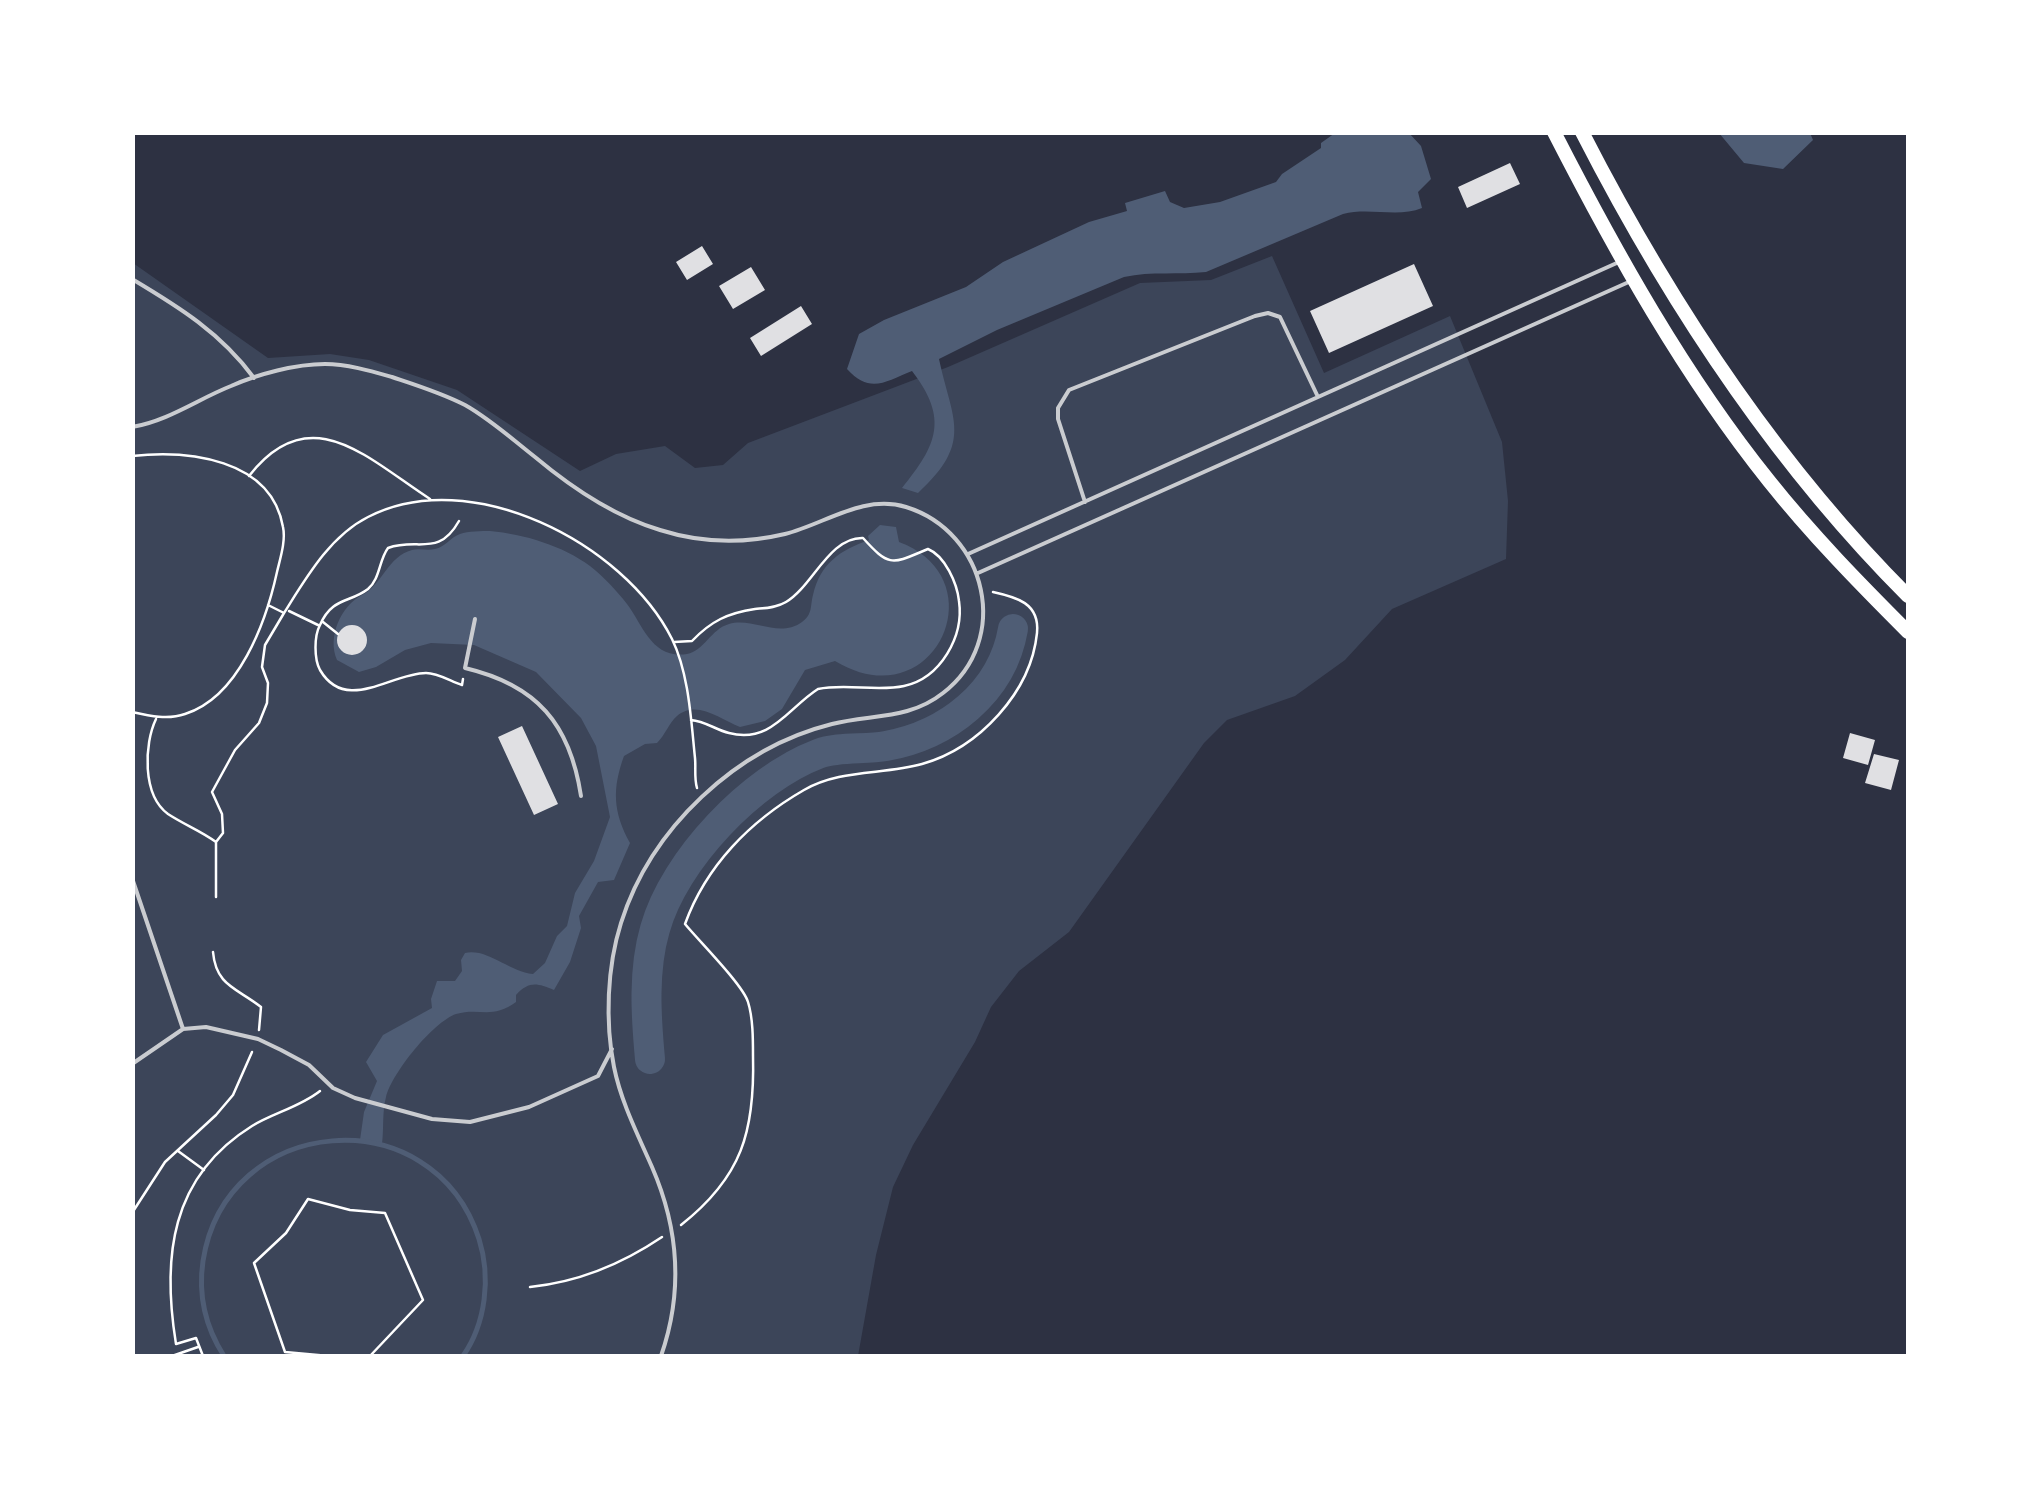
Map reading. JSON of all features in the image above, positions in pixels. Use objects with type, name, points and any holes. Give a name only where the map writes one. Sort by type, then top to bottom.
[{"type":"highway","points":[[1554,132],[1679,353],[1768,480],[1822,544],[1908,632]]},
{"type":"highway","points":[[1582,132],[1699,335],[1788,458],[1908,596]]},
{"type":"lane","points":[[968,554],[1646,249]]},
{"type":"lane","points":[[978,572],[1657,267]]},
{"type":"lane","points":[[132,279],[212,330],[233,349],[254,378]]},
{"type":"lane","points":[[1085,502],[1058,419],[1058,408],[1070,390],[1268,313],[1280,317],[1288,330],[1318,397]]},
{"type":"lane","points":[[132,427],[254,378],[325,364],[380,374],[442,395],[486,418],[592,499],[661,531],[706,540],[750,539],[788,533],[847,510],[888,504],[925,515],[957,539],[968,554],[978,572],[981,590],[980,628],[967,667],[942,694],[908,713],[834,723],[781,743],[736,768],[671,832],[650,862],[622,921],[610,984],[612,1049],[620,1088],[659,1182],[673,1234],[676,1285],[673,1315],[661,1356]]},
{"type":"lane","points":[[475,618],[465,668],[521,690],[552,718],[576,760],[582,796]]},
{"type":"lane","points":[[132,878],[182,1029]]},
{"type":"lane","points":[[132,1064],[182,1029],[206,1027],[258,1039],[309,1065],[329,1084],[354,1098],[432,1119],[470,1122],[529,1107],[598,1076],[612,1049]]},
{"type":"path","points":[[248,477],[264,456],[284,443],[329,437],[434,501]]},
{"type":"path","points":[[132,456],[190,454],[218,461],[261,486],[284,528],[260,634],[244,662],[212,700],[186,714],[157,718],[132,712]]},
{"type":"path","points":[[216,897],[216,842],[223,833],[222,814],[212,792],[235,750],[260,723],[268,703],[268,684],[262,667],[264,645],[319,562],[354,526],[401,504],[467,501],[487,506],[576,538],[632,582],[674,642],[691,720],[695,783],[702,799]]},
{"type":"path","points":[[459,521],[438,544],[400,544],[388,548],[370,586],[341,600],[320,623],[317,664],[336,685],[363,691],[414,674],[432,673],[462,686]]},
{"type":"path","points":[[674,642],[692,640],[706,626],[728,614],[787,602],[833,552],[854,538],[863,538],[883,561],[891,562],[928,549],[936,552],[959,598],[959,620],[948,654],[937,667],[905,686],[818,688],[777,726],[752,734],[730,733],[691,720]]},
{"type":"path","points":[[530,1287],[579,1279],[673,1234],[710,1202],[725,1180],[750,1124],[754,1098],[748,999],[685,924],[690,911],[719,861],[744,834],[804,789],[843,775],[925,763],[970,741],[1000,714],[1022,679],[1038,630],[1026,602],[981,590]]},
{"type":"path","points":[[268,606],[320,623],[338,634]]},
{"type":"path","points":[[157,718],[150,733],[148,767],[158,803],[166,812],[216,842]]},
{"type":"path","points":[[132,1212],[147,1186],[177,1150],[216,1116],[233,1095],[258,1039],[261,1007],[214,970],[213,952]]},
{"type":"path","points":[[203,1356],[196,1338],[176,1344],[168,1286],[173,1234],[212,1156],[254,1125],[329,1084]]},
{"type":"path","points":[[177,1150],[204,1170]]},
{"type":"path","points":[[329,1356],[285,1352],[254,1263],[286,1233],[308,1199],[350,1210],[385,1212],[422,1300],[370,1356]]},
{"type":"path","points":[[172,1356],[199,1347]]},
{"type":"shaded area","points":[[1335,133],[1409,133],[1421,146],[1431,179],[1418,192],[1422,208],[1343,214],[1206,272],[1124,277],[997,330],[939,359],[953,415],[953,444],[936,475],[918,493],[902,488],[930,445],[934,431],[931,403],[912,371],[871,384],[855,377],[847,369],[859,334],[966,287],[1003,262],[1089,222],[1127,211],[1125,203],[1165,191],[1170,202],[1184,208],[1220,202],[1276,182]]},
{"type":"shaded area","points":[[1719,133],[1810,133],[1813,140],[1783,169],[1744,163]]},
{"type":"shaded area","points":[[1272,256],[1324,373],[1450,316],[1502,442],[1508,501],[1506,559],[1392,609],[1345,660],[1295,696],[1227,720],[1204,743],[1069,932],[1019,971],[991,1007],[975,1042],[913,1145],[893,1187],[858,1356],[133,1356],[133,263],[268,358],[330,354],[369,360],[457,390],[580,471],[616,454],[665,446],[695,468],[723,465],[748,443],[948,367],[1140,283],[1211,280]]},
{"type":"shaded area","points":[[880,525],[896,527],[899,542],[929,560],[945,585],[949,612],[942,638],[925,659],[901,673],[870,675],[835,661],[805,670],[782,709],[765,721],[740,727],[701,710],[685,711],[674,719],[657,743],[645,744],[624,756],[616,800],[630,843],[614,880],[598,882],[579,916],[581,928],[570,962],[554,990],[529,985],[507,1007],[456,1014],[436,1027],[390,1087],[382,1144],[360,1140],[364,1112],[377,1081],[366,1062],[383,1035],[432,1008],[437,981],[455,981],[462,971],[465,953],[482,954],[533,974],[545,963],[557,936],[567,926],[575,893],[594,861],[610,817],[596,746],[581,718],[536,672],[474,645],[431,643],[405,650],[359,672],[337,660],[334,651],[335,632],[342,614],[404,553],[439,548],[463,533],[503,533],[543,542],[579,559],[615,589],[650,640],[665,652],[687,654],[729,624],[784,628],[802,622],[810,613],[816,584],[826,567],[849,548],[869,540],[868,536]]},
{"type":"building","points":[[1510,163],[1520,184],[1467,208],[1458,187]]},
{"type":"building","points":[[702,246],[713,264],[687,280],[676,262]]},
{"type":"building","points":[[1414,264],[1433,306],[1329,353],[1310,311]]},
{"type":"building","points":[[751,267],[765,290],[733,309],[719,286]]},
{"type":"building","points":[[801,306],[812,324],[761,356],[750,338]]},
{"type":"building","points":[[352,625],[363,629],[367,640],[363,651],[352,655],[341,651],[337,640],[341,629]]},
{"type":"building","points":[[522,726],[558,804],[534,815],[498,737]]},
{"type":"building","points":[[1850,733],[1875,740],[1868,765],[1843,758]]},
{"type":"building","points":[[1874,754],[1899,760],[1891,790],[1865,783]]},
{"type":"waterway","points":[[650,1059],[646,993],[655,929],[679,876],[719,825],[767,782],[818,754],[909,740],[950,721],[984,691],[997,673],[1013,629]]},
{"type":"waterway","points":[[224,1356],[208,1323],[202,1286],[203,1261],[220,1212],[249,1175],[288,1151],[332,1141],[378,1144],[420,1161],[455,1193],[479,1239],[485,1269],[481,1314],[463,1356]]}]
